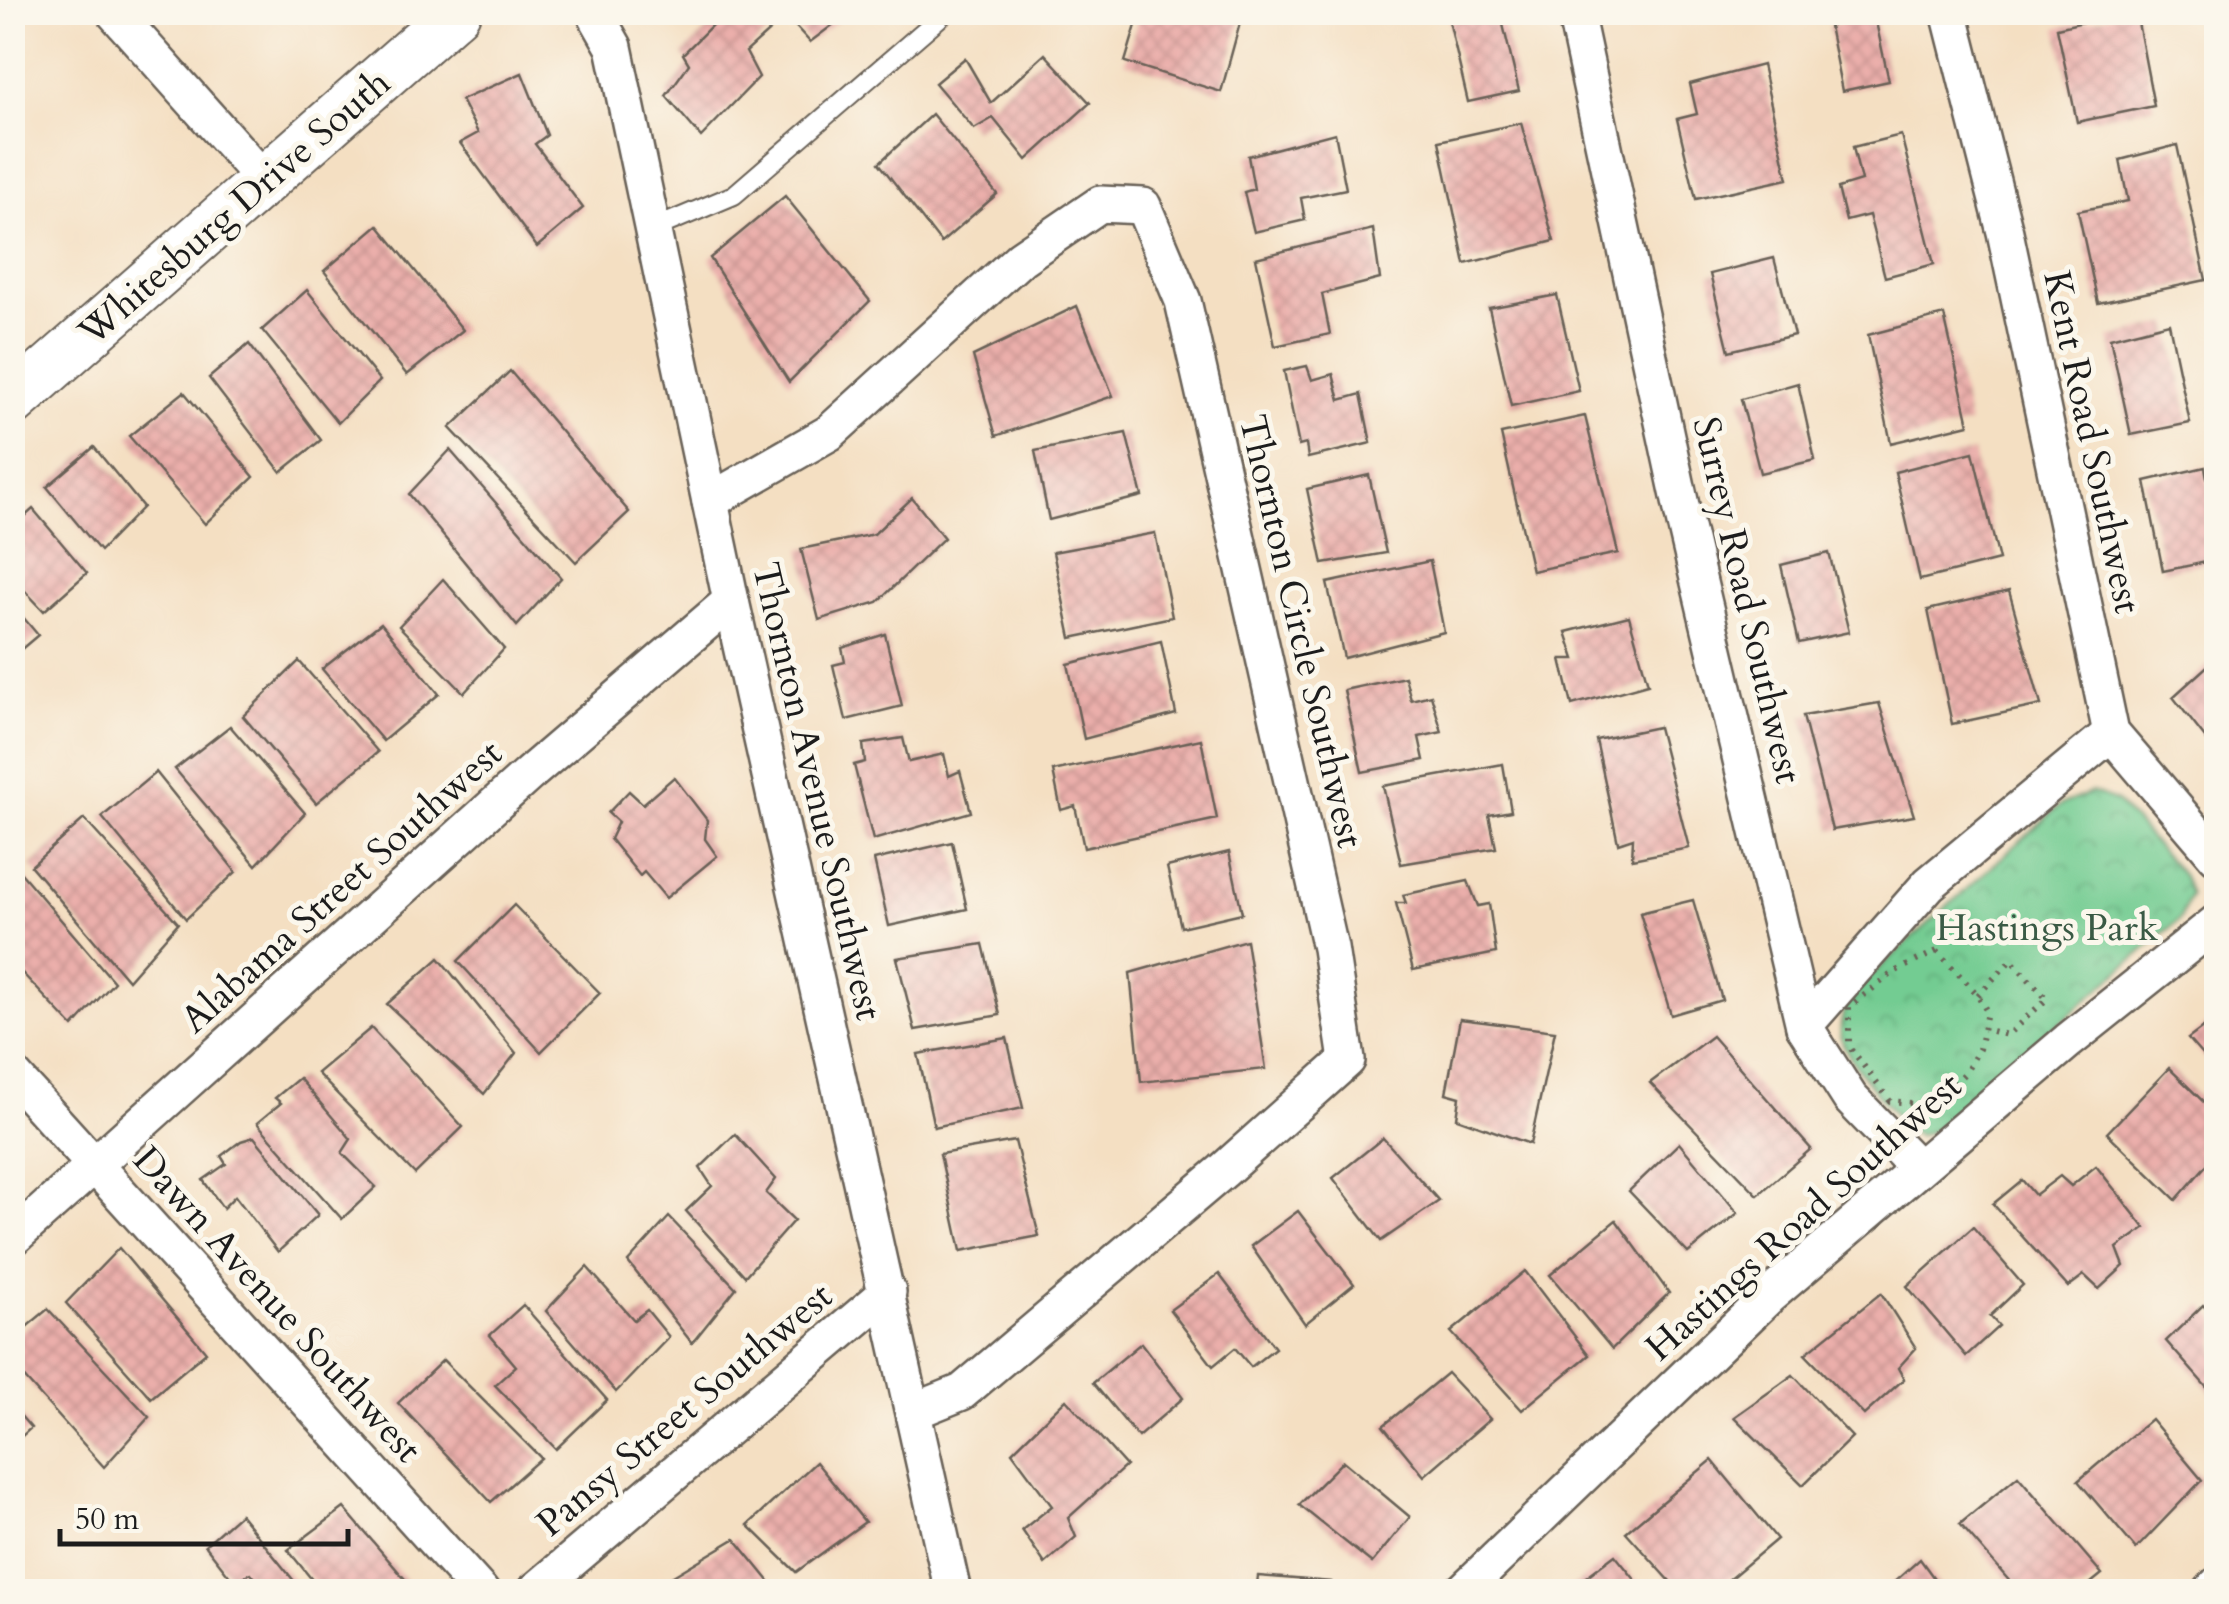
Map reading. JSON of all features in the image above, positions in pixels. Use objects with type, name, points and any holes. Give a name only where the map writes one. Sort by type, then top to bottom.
[{"type":"main road","name":"Whitesburg Drive South","points":[[12,402],[456,12]]},
{"type":"street","points":[[114,12],[264,180]]},
{"type":"street","name":"Thornton Avenue Southwest","points":[[594,12],[614,47],[731,601],[953,1592]]},
{"type":"street","name":"Kent Road Southwest","points":[[1949,12],[2005,232],[2111,734],[2216,856]]},
{"type":"street","name":"Surrey Road Southwest","points":[[1578,13],[1688,534],[1804,1026],[1850,1098],[1918,1168]]},
{"type":"street","name":"Thornton Circle Southwest","points":[[710,501],[829,433],[1034,248],[1100,204],[1143,206],[1183,301],[1330,948],[1346,1060],[962,1392],[915,1412]]},
{"type":"street","name":"Alabama Street Southwest","points":[[12,1239],[529,774],[731,601]]},
{"type":"street","points":[[1804,1026],[1930,884],[2111,734]]},
{"type":"street","name":"Hastings Road Southwest","points":[[1462,1592],[1769,1296],[2068,1040],[2216,923]]},
{"type":"street","name":"Dawn Avenue Southwest","points":[[12,1074],[482,1592]]},
{"type":"street","name":"Pansy Street Southwest","points":[[534,1592],[888,1292]]},
{"type":"street","points":[[2210,1592],[2216,1586]]},
{"type":"lane","points":[[653,229],[734,195],[946,12]]},
{"type":"path","points":[[1937,951],[1978,994],[1987,1012],[1980,1049],[1966,1072],[1940,1097],[1923,1104],[1890,1101],[1849,1046],[1850,1007],[1894,972],[1937,951]]},
{"type":"path","points":[[1978,994],[2011,960],[2047,999],[2007,1035],[1984,1029]]},
{"type":"green space","name":"Hastings Park","points":[[2092,792],[2117,802],[2183,876],[2190,895],[2180,919],[1937,1129],[1918,1136],[1888,1107],[1847,1052],[1841,1031],[1848,996],[2060,805]]},
{"type":"building","points":[[725,12],[832,12],[838,21],[810,42],[786,16],[746,52],[759,77],[701,137],[666,96],[689,64],[683,54]]},
{"type":"building","points":[[1140,12],[1243,12],[1221,92],[1125,62]]},
{"type":"building","points":[[1447,12],[1500,12],[1519,91],[1468,102]]},
{"type":"building","points":[[2136,12],[2154,106],[2077,122],[2057,28]]},
{"type":"building","points":[[1874,13],[1889,81],[1842,91],[1829,26]]},
{"type":"building","points":[[1045,54],[1090,103],[1027,160],[993,118],[974,129],[935,83],[965,58],[991,103]]},
{"type":"building","points":[[1762,65],[1788,179],[1696,199],[1677,119],[1697,114],[1690,84]]},
{"type":"building","points":[[522,73],[547,135],[535,144],[583,208],[537,247],[460,143],[478,133],[461,100]]},
{"type":"building","points":[[932,114],[997,194],[941,243],[879,163]]},
{"type":"building","points":[[1521,123],[1554,241],[1465,264],[1439,141]]},
{"type":"building","points":[[1335,133],[1346,189],[1301,198],[1305,220],[1254,232],[1244,192],[1254,189],[1248,156]]},
{"type":"building","points":[[1901,135],[1934,264],[1885,277],[1869,215],[1846,221],[1838,188],[1861,181],[1853,147]]},
{"type":"building","points":[[2177,145],[2206,280],[2098,303],[2078,211],[2128,201],[2120,160]]},
{"type":"building","points":[[785,196],[870,301],[789,382],[710,258]]},
{"type":"building","points":[[378,225],[463,330],[407,375],[324,271]]},
{"type":"building","points":[[1373,229],[1380,279],[1322,294],[1330,334],[1275,346],[1256,258]]},
{"type":"building","points":[[1774,258],[1794,335],[1729,351],[1710,274]]},
{"type":"building","points":[[307,290],[380,381],[338,423],[262,330]]},
{"type":"building","points":[[1557,295],[1579,391],[1511,406],[1489,308]]},
{"type":"building","points":[[1077,306],[1113,396],[996,436],[973,356]]},
{"type":"building","points":[[1944,315],[1969,424],[1891,443],[1868,335]]},
{"type":"building","points":[[2169,323],[2190,423],[2131,435],[2110,338]]},
{"type":"building","points":[[249,344],[321,440],[281,472],[209,378]]},
{"type":"building","points":[[1307,366],[1312,380],[1333,374],[1340,400],[1361,394],[1371,443],[1308,458],[1306,444],[1299,446],[1284,371]]},
{"type":"building","points":[[510,371],[629,512],[576,562],[450,428]]},
{"type":"building","points":[[1798,383],[1815,460],[1760,473],[1741,399]]},
{"type":"building","points":[[184,392],[254,477],[205,524],[129,436]]},
{"type":"building","points":[[1585,416],[1618,553],[1532,571],[1501,434]]},
{"type":"building","points":[[1126,433],[1142,496],[1049,520],[1035,451]]},
{"type":"building","points":[[94,447],[143,507],[100,551],[47,487]]},
{"type":"building","points":[[450,450],[561,578],[517,626],[409,494]]},
{"type":"building","points":[[1973,452],[1999,560],[1920,580],[1895,472]]},
{"type":"building","points":[[2205,467],[2216,526],[2216,560],[2163,571],[2145,481]]},
{"type":"building","points":[[1369,475],[1386,553],[1323,564],[1307,489]]},
{"type":"building","points":[[912,498],[944,538],[878,602],[819,620],[801,549],[874,534]]},
{"type":"building","points":[[33,509],[87,573],[44,611],[12,577],[12,528]]},
{"type":"building","points":[[1155,533],[1172,617],[1071,638],[1053,552]]},
{"type":"building","points":[[1829,553],[1849,632],[1799,643],[1781,565]]},
{"type":"building","points":[[1430,561],[1444,632],[1344,658],[1327,583]]},
{"type":"building","points":[[443,579],[504,649],[464,693],[399,626]]},
{"type":"building","points":[[2009,591],[2041,705],[1952,724],[1928,610]]},
{"type":"building","points":[[12,604],[38,635],[12,657]]},
{"type":"building","points":[[1629,616],[1648,684],[1572,705],[1561,659],[1575,659],[1566,632]]},
{"type":"building","points":[[381,623],[439,694],[383,741],[322,669]]},
{"type":"building","points":[[885,634],[902,706],[846,720],[833,665],[845,662],[842,648]]},
{"type":"building","points":[[1161,641],[1176,714],[1084,739],[1068,664]]},
{"type":"building","points":[[2214,660],[2216,663],[2216,752],[2173,697]]},
{"type":"building","points":[[299,661],[378,752],[316,803],[243,716]]},
{"type":"building","points":[[1405,677],[1411,700],[1431,695],[1442,732],[1419,737],[1424,760],[1362,772],[1344,690]]},
{"type":"building","points":[[1879,703],[1914,816],[1832,830],[1803,716]]},
{"type":"building","points":[[230,726],[305,813],[256,865],[175,769]]},
{"type":"building","points":[[1658,727],[1689,848],[1632,859],[1633,838],[1618,843],[1596,740]]},
{"type":"building","points":[[903,738],[909,762],[944,754],[949,776],[960,771],[971,812],[873,840],[854,765],[865,762],[863,744]]},
{"type":"building","points":[[1201,739],[1217,819],[1084,848],[1075,806],[1061,810],[1053,771]]},
{"type":"building","points":[[1503,764],[1511,811],[1489,815],[1496,848],[1401,864],[1383,786]]},
{"type":"building","points":[[156,772],[236,872],[186,919],[102,817]]},
{"type":"building","points":[[674,777],[707,820],[705,839],[717,856],[666,898],[644,872],[640,876],[610,839],[618,822],[608,813],[629,791],[643,804]]},
{"type":"building","points":[[84,819],[178,923],[128,980],[31,866]]},
{"type":"building","points":[[952,842],[967,909],[889,926],[874,860]]},
{"type":"building","points":[[1229,852],[1242,913],[1181,927],[1167,867]]},
{"type":"building","points":[[21,873],[114,982],[73,1027],[12,962],[12,880]]},
{"type":"building","points":[[1468,881],[1478,906],[1489,904],[1496,953],[1413,970],[1396,903],[1406,903],[1403,895]]},
{"type":"building","points":[[1693,900],[1722,1000],[1671,1015],[1640,913]]},
{"type":"building","points":[[514,905],[600,993],[541,1052],[458,961]]},
{"type":"building","points":[[1246,940],[1266,1069],[1141,1082],[1130,973]]},
{"type":"building","points":[[983,944],[1000,1015],[915,1030],[897,958]]},
{"type":"building","points":[[439,958],[516,1053],[484,1094],[387,1004]]},
{"type":"building","points":[[2216,1018],[2216,1071],[2188,1039]]},
{"type":"building","points":[[1460,1019],[1555,1031],[1530,1144],[1457,1118],[1460,1097],[1446,1093]]},
{"type":"building","points":[[371,1028],[463,1127],[415,1174],[317,1073]]},
{"type":"building","points":[[1712,1036],[1811,1149],[1758,1195],[1650,1083]]},
{"type":"building","points":[[1007,1038],[1023,1108],[934,1127],[918,1054]]},
{"type":"building","points":[[2169,1068],[2216,1114],[2216,1154],[2176,1200],[2107,1133]]},
{"type":"building","points":[[299,1078],[351,1139],[342,1153],[376,1187],[342,1219],[257,1123],[281,1103],[275,1098]]},
{"type":"building","points":[[735,1134],[776,1179],[766,1193],[794,1220],[745,1276],[686,1211],[712,1186],[700,1168]]},
{"type":"building","points":[[254,1137],[318,1215],[278,1252],[235,1196],[223,1208],[203,1180],[226,1164],[221,1156],[241,1141]]},
{"type":"building","points":[[1383,1138],[1439,1201],[1381,1241],[1333,1178]]},
{"type":"building","points":[[1015,1141],[1039,1236],[961,1251],[940,1154]]},
{"type":"building","points":[[1679,1143],[1738,1213],[1688,1253],[1629,1191]]},
{"type":"building","points":[[2096,1166],[2145,1228],[2117,1248],[2124,1266],[2099,1289],[2084,1275],[2068,1287],[1993,1204],[2022,1180],[2035,1195],[2060,1176],[2071,1186]]},
{"type":"building","points":[[1298,1211],[1354,1284],[1305,1324],[1251,1246]]},
{"type":"building","points":[[669,1217],[736,1288],[692,1343],[628,1262]]},
{"type":"building","points":[[1616,1220],[1669,1293],[1612,1349],[1550,1275]]},
{"type":"building","points":[[1973,1227],[2023,1285],[1990,1316],[1999,1326],[1966,1356],[1907,1286]]},
{"type":"building","points":[[119,1248],[206,1352],[151,1398],[66,1303]]},
{"type":"building","points":[[587,1267],[634,1320],[647,1310],[669,1337],[616,1392],[546,1311]]},
{"type":"building","points":[[1525,1271],[1589,1355],[1522,1410],[1451,1332]]},
{"type":"building","points":[[1219,1274],[1275,1348],[1251,1367],[1235,1348],[1213,1366],[1170,1310]]},
{"type":"building","points":[[1881,1293],[1916,1348],[1898,1368],[1904,1379],[1864,1415],[1805,1354]]},
{"type":"building","points":[[523,1305],[607,1400],[556,1449],[495,1385],[516,1366],[490,1335]]},
{"type":"building","points":[[2203,1305],[2216,1320],[2216,1398],[2166,1341]]},
{"type":"building","points":[[48,1309],[149,1417],[104,1467],[12,1364],[12,1339]]},
{"type":"building","points":[[1141,1343],[1183,1398],[1138,1437],[1093,1383]]},
{"type":"building","points":[[443,1360],[541,1458],[491,1502],[398,1403]]},
{"type":"building","points":[[1447,1373],[1490,1419],[1424,1476],[1383,1426]]},
{"type":"building","points":[[1793,1375],[1852,1437],[1803,1485],[1734,1417]]},
{"type":"building","points":[[1066,1399],[1126,1466],[1068,1518],[1076,1537],[1045,1564],[1022,1530],[1052,1506],[1012,1452]]},
{"type":"building","points":[[12,1406],[31,1428],[12,1445]]},
{"type":"building","points":[[2151,1419],[2202,1480],[2136,1549],[2078,1481]]},
{"type":"building","points":[[1712,1460],[1777,1539],[1714,1592],[1680,1592],[1626,1532]]},
{"type":"building","points":[[1343,1461],[1410,1517],[1372,1563],[1299,1505]]},
{"type":"building","points":[[816,1462],[865,1522],[796,1572],[748,1525]]},
{"type":"building","points":[[2018,1476],[2102,1574],[2080,1592],[2019,1592],[1960,1524]]},
{"type":"building","points":[[344,1508],[416,1592],[322,1592],[288,1550]]},
{"type":"building","points":[[240,1514],[303,1592],[250,1592],[259,1583],[251,1573],[234,1582],[205,1545]]},
{"type":"building","points":[[735,1539],[778,1592],[685,1592],[673,1576]]},
{"type":"building","points":[[1615,1555],[1645,1592],[1566,1592]]},
{"type":"building","points":[[1920,1559],[1944,1592],[1883,1592]]},
{"type":"building","points":[[1258,1576],[1331,1582],[1329,1592],[1256,1592]]}]
